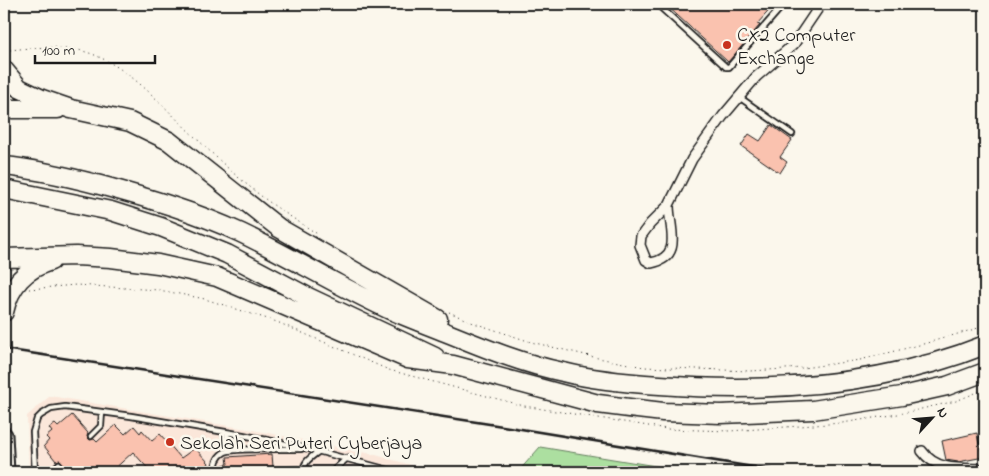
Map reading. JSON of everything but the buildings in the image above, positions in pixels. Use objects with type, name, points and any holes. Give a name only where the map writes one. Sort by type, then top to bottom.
[{"type":"highway","points":[[4,70],[19,88],[42,99],[72,109],[130,122],[168,141],[279,228],[493,351]]},
{"type":"highway","points":[[4,109],[72,109]]},
{"type":"highway","points":[[4,166],[86,182],[158,200],[239,232],[389,309],[493,351],[563,372],[607,380],[684,387],[740,388],[820,384],[879,375],[929,364],[985,345]]},
{"type":"highway","points":[[4,189],[112,211],[161,227],[227,254],[308,297],[453,366]]},
{"type":"highway","points":[[4,312],[13,289],[26,273],[43,264],[76,256]]},
{"type":"highway","points":[[4,258],[76,256],[111,258],[149,263],[217,277],[408,359],[453,366],[598,404],[663,412],[721,414],[813,410],[871,402],[940,388],[985,372]]},
{"type":"main road","points":[[4,436],[6,472]]},
{"type":"street","points":[[669,205],[672,235],[671,250],[664,259],[651,263],[642,254],[641,236],[669,205],[692,159],[739,97],[756,77],[794,44],[821,4]]},
{"type":"street","points":[[922,451],[928,459],[943,467],[985,469]]},
{"type":"lane","points":[[657,4],[726,67],[729,67],[732,66],[784,4]]},
{"type":"lane","points":[[739,97],[792,134]]},
{"type":"lane","points":[[35,472],[33,432],[37,420],[41,415],[57,407],[102,412],[227,432],[319,451],[396,472]]},
{"type":"lane","points":[[91,436],[101,426],[102,412]]},
{"type":"lane","points":[[227,432],[228,451]]},
{"type":"lane","points":[[215,472],[218,458],[228,451],[310,449]]},
{"type":"lane","points":[[304,472],[303,467],[305,463],[319,451]]},
{"type":"lane","points":[[332,472],[347,458]]},
{"type":"lane","points":[[50,472],[59,464]]},
{"type":"path","points":[[10,50],[44,46],[72,50],[95,55],[114,65],[135,79],[250,188],[325,239]]},
{"type":"path","points":[[449,311],[471,322],[531,342],[598,358],[644,366],[750,371],[803,368],[860,360],[985,326]]},
{"type":"shaded area","name":"Sekolah Seri Puteri Cyberjaya","points":[[50,396],[253,430],[372,454],[436,472],[29,472],[27,416]]},
{"type":"green space","points":[[540,447],[692,472],[518,472]]},
{"type":"railway","points":[[4,349],[509,427],[783,472]]},
{"type":"place","name":"CX2 Computer Exchange","points":[[727,45]]},
{"type":"place","name":"Sekolah Seri Puteri Cyberjaya","points":[[170,442]]}]
